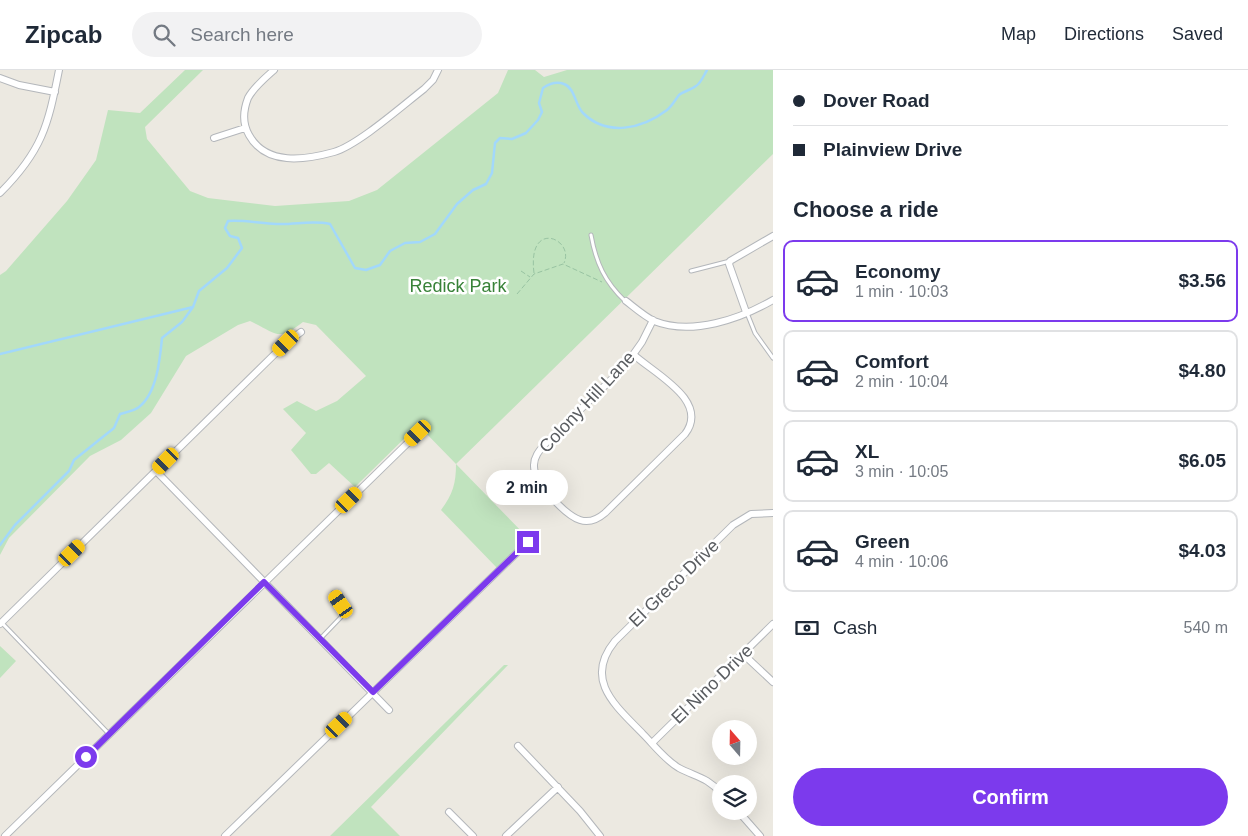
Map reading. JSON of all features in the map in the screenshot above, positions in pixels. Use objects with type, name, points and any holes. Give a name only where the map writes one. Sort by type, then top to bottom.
[{"type":"street","points":[[0,193],[21,172],[41,142],[48,122],[59,70]]},
{"type":"street","points":[[274,70],[249,97],[244,116],[245,128],[251,139],[262,151],[276,157],[291,159],[335,152],[350,144],[424,89],[433,80],[438,70]]},
{"type":"street","points":[[0,78],[18,85],[55,92]]},
{"type":"street","points":[[214,138],[245,128]]},
{"type":"street","points":[[746,312],[729,267],[731,260],[773,236]]},
{"type":"street","points":[[626,301],[653,320],[681,327],[721,321],[773,300]]},
{"type":"street","name":"Colony Hill Lane","points":[[634,355],[685,398],[692,410],[692,423],[685,434],[605,514],[596,519],[586,521],[569,514],[540,484],[534,464],[544,445],[634,355],[653,320]]},
{"type":"street","points":[[1,624],[286,343],[301,332]]},
{"type":"street","points":[[5,836],[418,433]]},
{"type":"street","points":[[156,471],[390,710]]},
{"type":"street","name":"El Greco Drive","points":[[652,743],[604,689],[601,672],[603,658],[615,641],[733,525],[747,516],[766,512],[773,513]]},
{"type":"street","points":[[226,836],[528,542]]},
{"type":"street","name":"El Nino Drive","points":[[652,743],[773,624]]},
{"type":"street","points":[[743,654],[773,682]]},
{"type":"street","points":[[652,743],[678,768],[704,777],[712,785]]},
{"type":"street","points":[[518,746],[558,787],[600,836]]},
{"type":"street","points":[[506,836],[558,787]]},
{"type":"street","points":[[449,812],[473,836]]},
{"type":"street","points":[[746,820],[760,836]]},
{"type":"lane","points":[[591,235],[600,269],[609,286],[626,301]]},
{"type":"lane","points":[[690,271],[731,260]]},
{"type":"lane","points":[[746,312],[755,332],[773,358]]},
{"type":"lane","points":[[320,639],[344,614],[344,610],[333,593]]},
{"type":"lane","points":[[1,624],[109,734]]},
{"type":"path","points":[[534,274],[535,249],[543,238],[553,237],[562,246],[566,254],[563,264]]},
{"type":"path","points":[[517,294],[534,274],[563,264],[609,286]]},
{"type":"path","points":[[521,271],[530,277]]},
{"type":"green space","name":"Redick Park","points":[[185,70],[203,70],[145,127],[147,139],[190,191],[208,198],[275,206],[349,201],[377,190],[498,93],[508,70],[535,70],[544,77],[567,70],[773,70],[773,154],[456,464],[418,425],[355,487],[329,463],[316,474],[311,474],[291,450],[306,433],[283,409],[297,401],[316,411],[337,401],[366,376],[316,325],[303,322],[288,332],[277,334],[250,321],[238,325],[186,356],[151,413],[121,440],[90,456],[9,538],[0,555],[0,275],[6,271],[67,201],[96,160],[108,110],[140,113]]},
{"type":"green space","points":[[456,464],[528,538],[497,568],[441,510],[453,488]]},
{"type":"green space","points":[[0,646],[16,661],[0,678]]},
{"type":"green space","points":[[504,665],[508,665],[371,807],[400,836],[330,836]]},
{"type":"waterway","points":[[0,545],[15,525],[69,471],[74,460],[114,428],[120,414],[137,408],[145,401],[154,385],[162,338],[182,322],[193,307],[199,291],[227,268],[242,248],[238,238],[230,236],[225,228],[228,221],[276,224],[316,222],[330,224],[355,268],[366,270],[380,265],[390,251],[405,243],[420,242],[435,234],[457,204],[473,190],[486,184],[492,173],[495,143],[500,138],[512,139],[526,133],[538,120],[542,112],[539,103],[543,88],[555,83],[564,84],[573,93],[580,110],[592,121],[614,128],[625,128],[647,122],[667,110],[679,95],[698,85],[707,70]]},
{"type":"waterway","points":[[0,354],[193,307]]},
{"type":"route","points":[[86,757],[264,582],[373,692],[528,542]]}]
